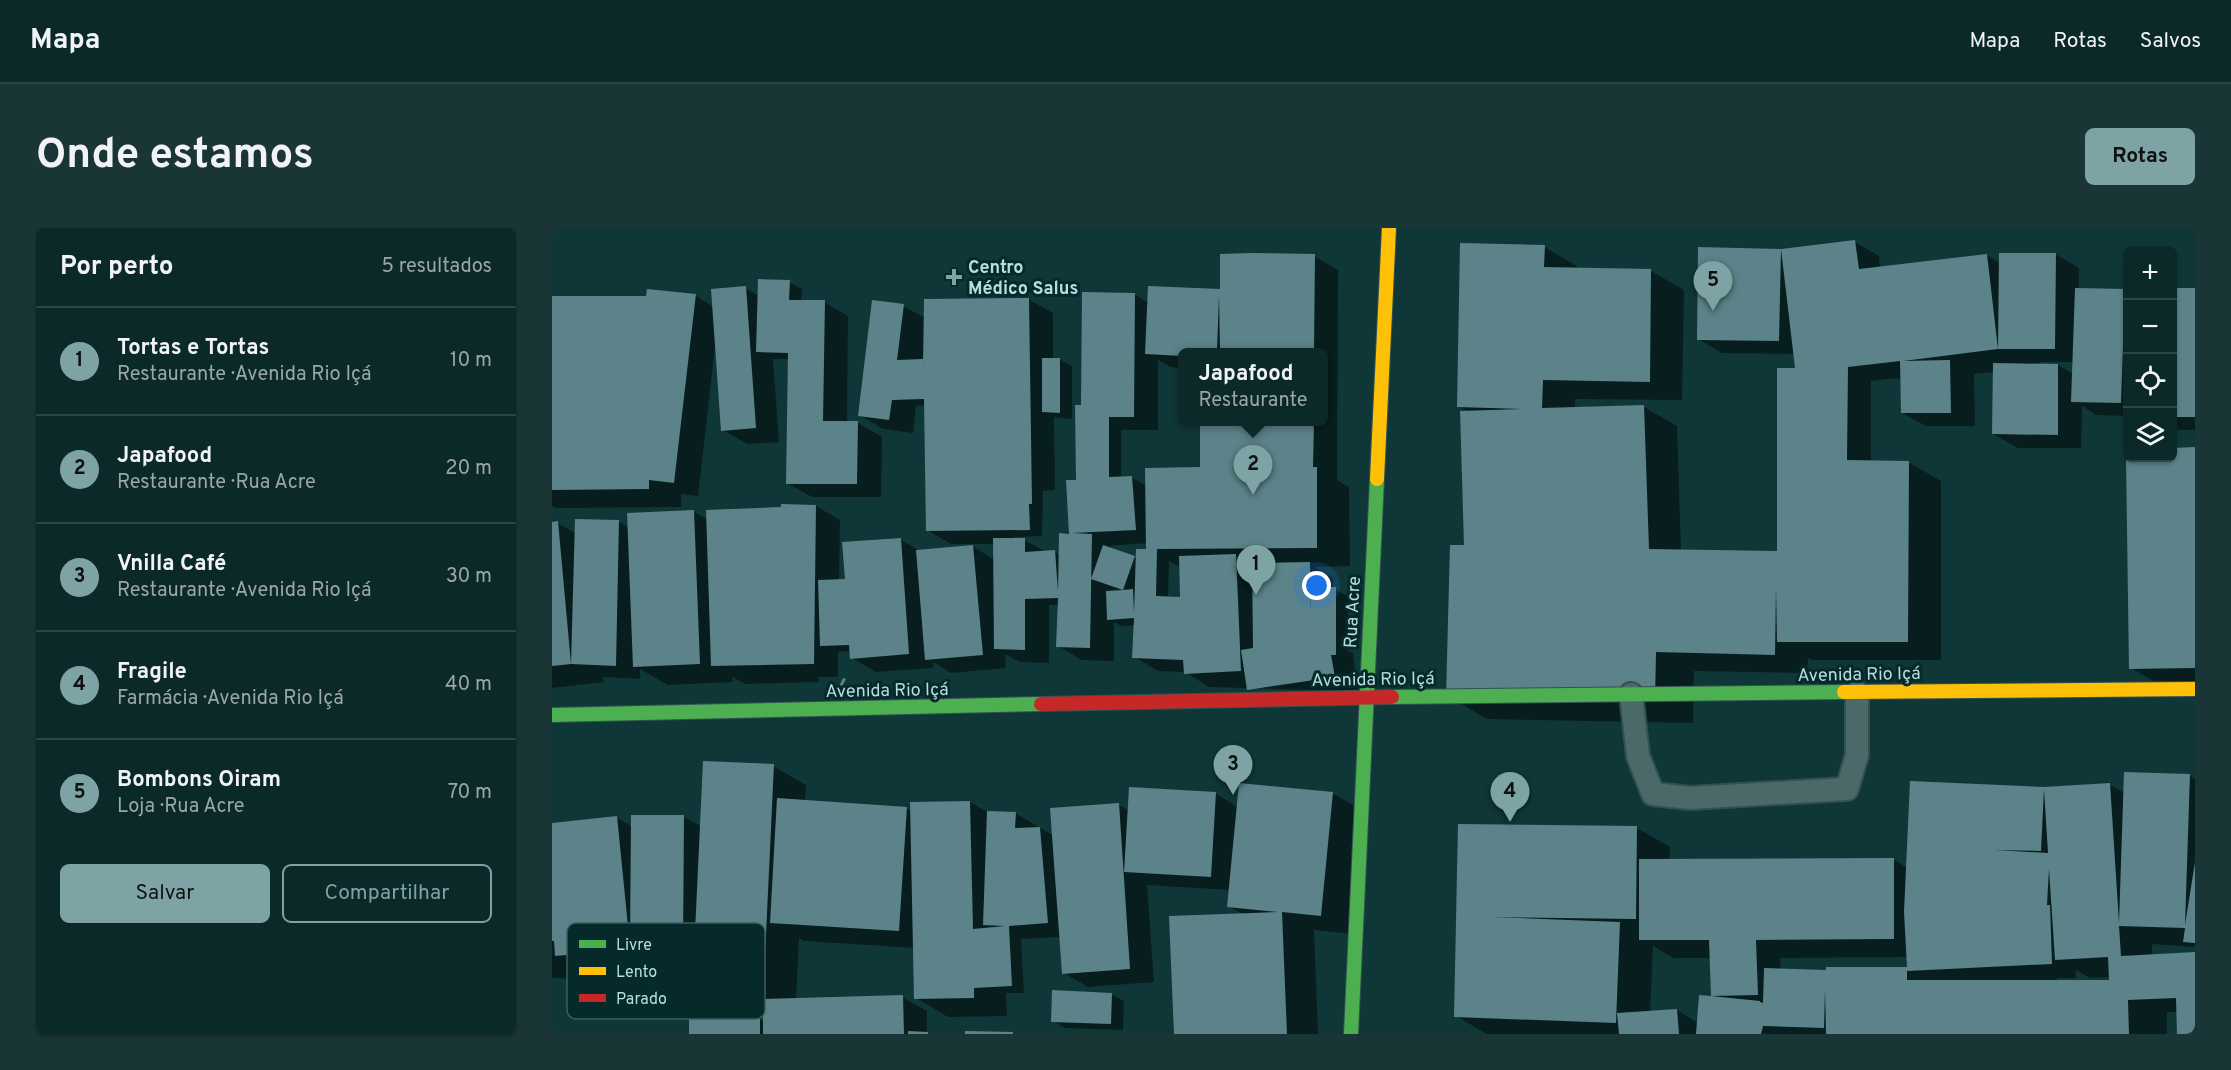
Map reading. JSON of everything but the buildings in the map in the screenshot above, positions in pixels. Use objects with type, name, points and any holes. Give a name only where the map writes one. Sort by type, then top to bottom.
[{"type":"street","name":"Rua Acre","points":[[1350,1034],[1389,228]]},
{"type":"street","name":"Avenida Rio Içá","points":[[552,715],[1366,697],[2195,689]]},
{"type":"lane","points":[[1631,694],[1638,756],[1653,794],[1690,798],[1847,789],[1857,754],[1857,693]]},
{"type":"traffic: fast","points":[[1351,1034],[1377,479]]},
{"type":"traffic: fast","points":[[1392,697],[1844,692]]},
{"type":"traffic: fast","points":[[552,715],[1041,704]]},
{"type":"traffic: slow","points":[[1377,479],[1389,228]]},
{"type":"traffic: slow","points":[[1844,692],[2195,689]]},
{"type":"traffic: jam","points":[[1041,704],[1392,697]]},
{"type":"place","name":"Centro Médico Salus","points":[[954,277]]},
{"type":"place","name":"Bombons Oiram","points":[[1713,311]]},
{"type":"place","name":"Japafood","points":[[1253,495]]},
{"type":"place","name":"Tortas e Tortas","points":[[1256,595]]},
{"type":"place","name":"Vnilla Café","points":[[1233,795]]},
{"type":"place","name":"Fragile","points":[[1510,822]]}]
